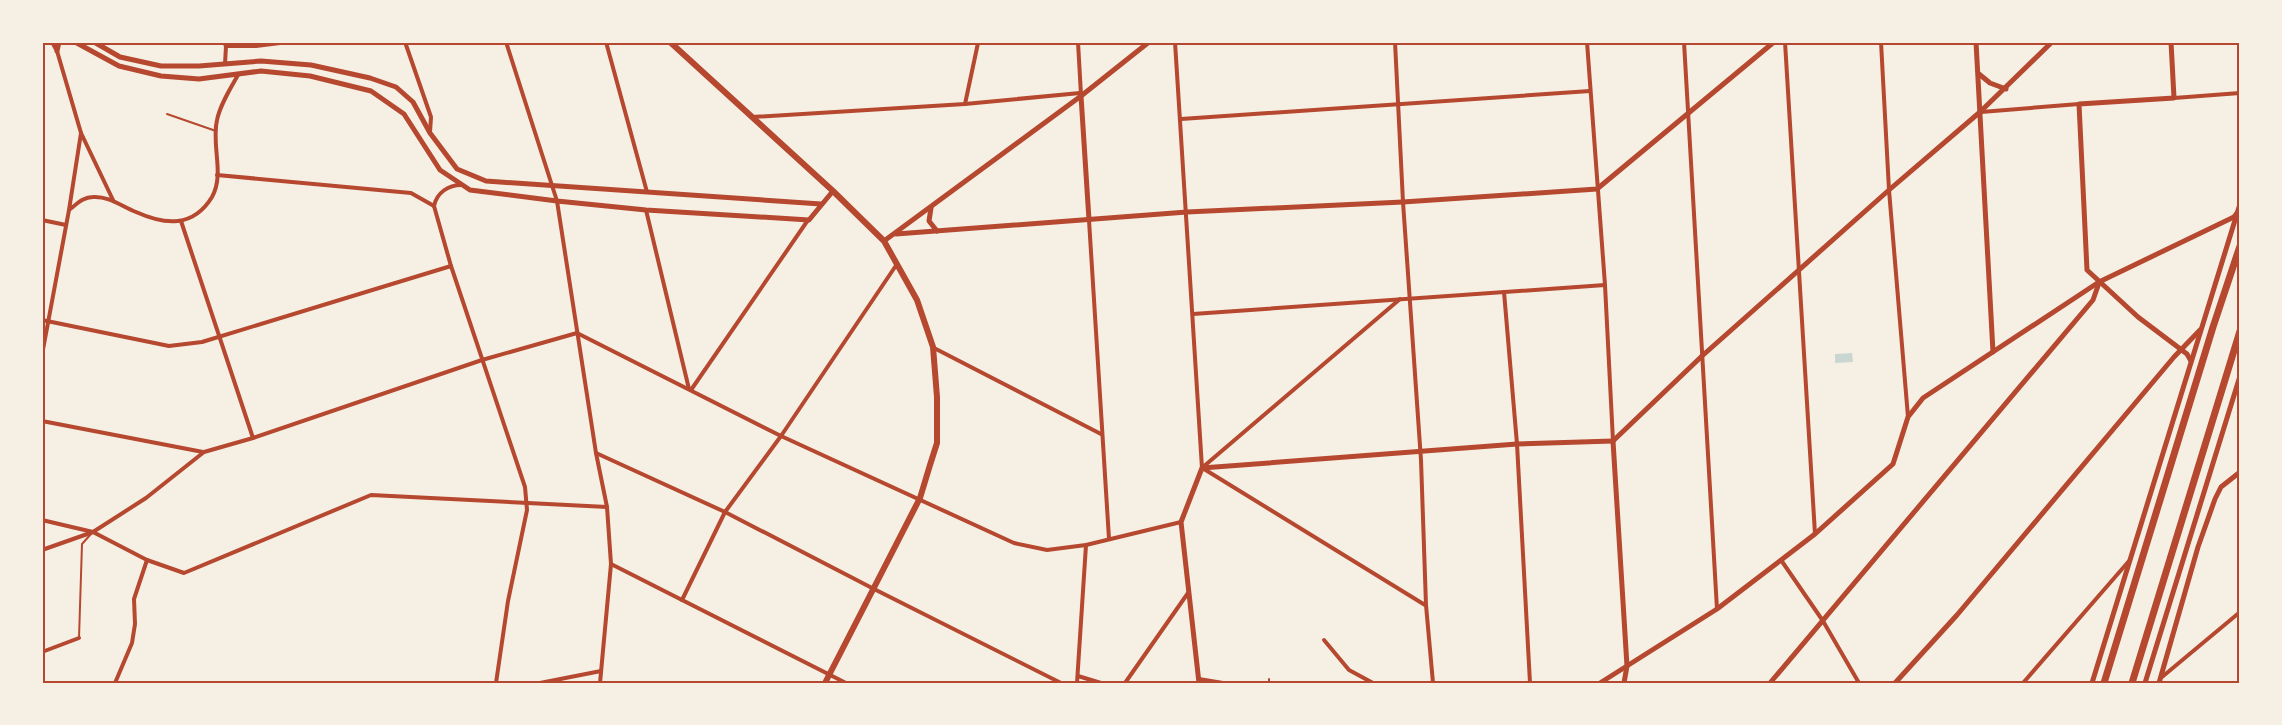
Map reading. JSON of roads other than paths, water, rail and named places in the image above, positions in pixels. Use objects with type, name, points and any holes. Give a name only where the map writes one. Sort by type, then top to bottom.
[{"type":"highway","points":[[2104,683],[2212,327],[2240,246]]},
{"type":"highway","points":[[2132,683],[2240,331]]},
{"type":"main road","points":[[670,42],[884,242],[917,300],[933,347],[938,397],[938,443],[920,498],[825,683]]},
{"type":"street","points":[[52,42],[57,51],[81,133],[113,201]]},
{"type":"street","points":[[57,51],[59,42]]},
{"type":"street","points":[[75,42],[119,66],[161,75],[199,79],[261,71],[310,76],[371,91],[393,104],[404,114],[440,170],[470,190],[646,210],[809,220]]},
{"type":"street","points":[[94,42],[120,57],[161,66],[261,61],[311,65],[370,78],[396,87],[413,102],[430,133],[457,169],[486,181],[821,204]]},
{"type":"street","points":[[225,64],[225,44],[256,46],[288,42]]},
{"type":"street","points":[[405,42],[431,117],[430,133]]},
{"type":"street","points":[[506,42],[557,201],[596,453],[607,507],[610,564],[600,683]]},
{"type":"street","points":[[606,42],[647,192]]},
{"type":"street","points":[[965,104],[978,43],[982,42]]},
{"type":"street","points":[[1078,42],[1109,539]]},
{"type":"street","points":[[884,242],[1149,42]]},
{"type":"street","points":[[1175,42],[1202,468],[1181,522],[1199,681],[1223,683]]},
{"type":"street","points":[[1395,42],[1420,453],[1426,605],[1433,683]]},
{"type":"street","points":[[1587,42],[1605,285],[1627,666],[1624,683]]},
{"type":"street","points":[[1684,42],[1717,609]]},
{"type":"street","points":[[896,234],[1187,212],[1403,202],[1597,189],[1774,42]]},
{"type":"street","points":[[1785,42],[1815,534]]},
{"type":"street","points":[[1881,42],[1889,190],[1908,417]]},
{"type":"street","points":[[1976,42],[1993,352]]},
{"type":"street","points":[[1202,468],[1517,444],[1613,441],[1889,190],[2006,89],[2052,42]]},
{"type":"street","points":[[2171,42],[2174,98]]},
{"type":"street","points":[[1978,73],[1990,83],[2006,89]]},
{"type":"street","points":[[69,210],[82,200],[93,197],[113,201],[136,213],[169,223],[189,219],[208,203],[216,189],[216,121],[238,75]]},
{"type":"street","points":[[1181,119],[1398,106],[1590,91]]},
{"type":"street","points":[[1980,112],[2240,93]]},
{"type":"street","points":[[751,117],[965,104],[1081,94]]},
{"type":"street","points":[[2079,104],[2087,270],[2138,317],[2187,354],[2191,362]]},
{"type":"street","points":[[42,355],[81,133]]},
{"type":"street","points":[[217,175],[411,194],[434,206]]},
{"type":"street","points":[[462,185],[451,185],[444,190],[435,199],[434,206],[451,266],[525,487],[527,510],[508,601],[496,683]]},
{"type":"street","points":[[690,390],[809,220],[833,192]]},
{"type":"street","points":[[2092,683],[2240,204]]},
{"type":"street","points":[[931,207],[929,221],[937,231]]},
{"type":"street","points":[[646,210],[690,390]]},
{"type":"street","points":[[1600,683],[1717,609],[1815,534],[1893,464],[1908,417],[1923,398],[2099,282],[2238,213]]},
{"type":"street","points":[[42,220],[66,225]]},
{"type":"street","points":[[181,221],[253,438]]},
{"type":"street","points":[[682,600],[725,512],[781,436],[897,264]]},
{"type":"street","points":[[42,320],[169,346],[202,342],[451,266]]},
{"type":"street","points":[[1770,683],[2093,300],[2099,282]]},
{"type":"street","points":[[1193,314],[1605,285]]},
{"type":"street","points":[[1504,292],[1517,444],[1530,683]]},
{"type":"street","points":[[1202,468],[1401,298]]},
{"type":"street","points":[[1895,683],[1957,615],[2202,328]]},
{"type":"street","points":[[42,550],[93,532],[146,498],[204,452],[253,438],[482,360],[577,333],[781,436],[1014,543],[1047,550],[1086,545],[1181,522]]},
{"type":"street","points":[[933,347],[1101,434]]},
{"type":"street","points":[[2145,683],[2240,376]]},
{"type":"street","points":[[42,421],[204,452]]},
{"type":"street","points":[[596,453],[725,512],[874,590],[1061,683]]},
{"type":"street","points":[[1202,468],[1426,605]]},
{"type":"street","points":[[2160,680],[2198,547],[2221,487],[2240,472]]},
{"type":"street","points":[[2209,477],[2221,487]]},
{"type":"street","points":[[42,520],[93,532],[147,560],[184,573],[371,495],[607,507]]},
{"type":"street","points":[[1077,683],[1086,545]]},
{"type":"street","points":[[2023,683],[2131,559]]},
{"type":"street","points":[[115,683],[132,643],[135,624],[134,599],[147,560]]},
{"type":"street","points":[[1781,560],[1822,621],[1859,683]]},
{"type":"street","points":[[610,564],[846,683]]},
{"type":"street","points":[[1125,683],[1189,592]]},
{"type":"street","points":[[2160,680],[2240,612]]},
{"type":"street","points":[[42,652],[79,638]]},
{"type":"street","points":[[1324,640],[1349,670],[1374,683]]},
{"type":"street","points":[[540,683],[602,671]]},
{"type":"street","points":[[1078,676],[1101,683]]},
{"type":"lane","points":[[167,114],[216,130]]},
{"type":"lane","points":[[79,638],[82,544],[93,532]]}]
